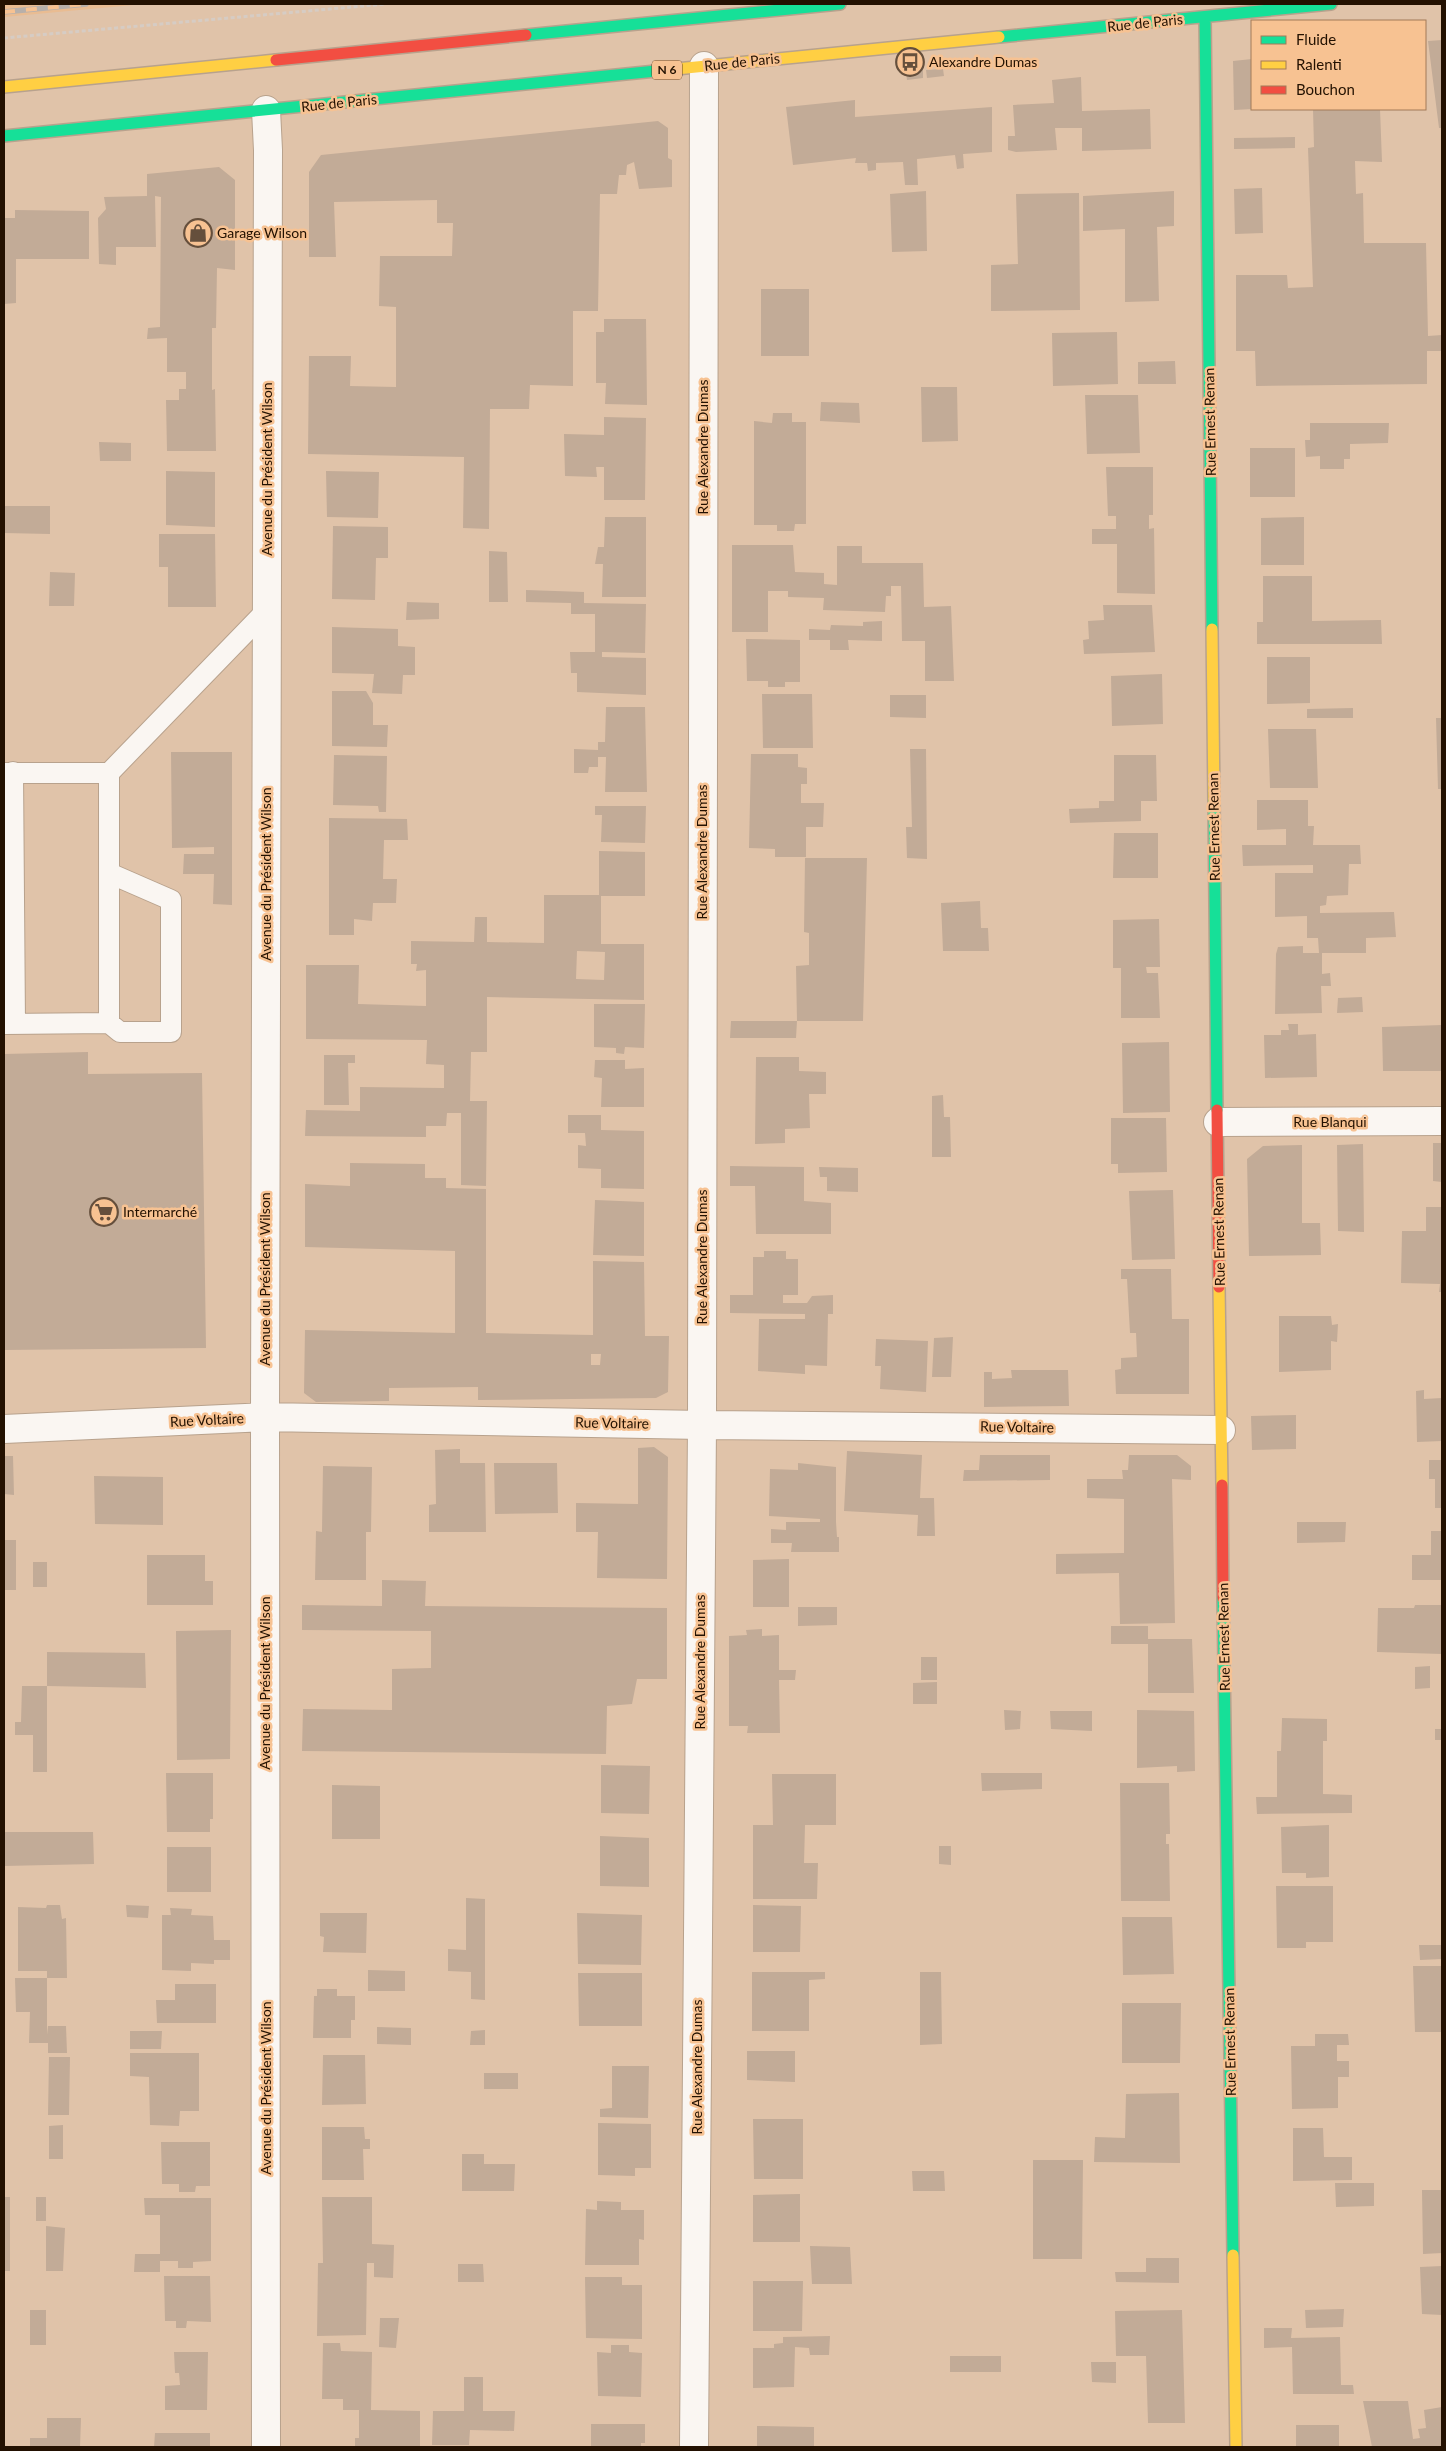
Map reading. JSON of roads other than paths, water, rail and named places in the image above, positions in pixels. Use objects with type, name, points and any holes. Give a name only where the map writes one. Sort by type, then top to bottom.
[{"type":"street","points":[[4,87],[840,4]]},
{"type":"street","name":"Rue de Paris","points":[[4,136],[1331,4]]},
{"type":"street","name":"Rue Ernest Renan","points":[[1205,17],[1221,1430],[1236,2447]]},
{"type":"street","name":"Rue Alexandre Dumas","points":[[694,2447],[702,1425],[704,66]]},
{"type":"street","name":"Avenue du Président Wilson","points":[[266,110],[268,150],[265,1417],[266,2447]]},
{"type":"street","name":"Rue Blanqui","points":[[1218,1122],[1442,1121]]},
{"type":"street","name":"Rue Voltaire","points":[[4,1429],[265,1417],[702,1425],[1221,1430]]},
{"type":"lane","points":[[109,1023],[109,774],[267,610]]},
{"type":"lane","points":[[109,774],[8,773],[10,1024],[109,1023],[120,1032],[171,1032],[172,900],[109,873]]},
{"type":"railway","points":[[4,12],[86,4]]},
{"type":"place","name":"Alexandre Dumas","points":[[910,62]]},
{"type":"place","name":"Garage Wilson","points":[[198,233]]},
{"type":"place","name":"Intermarché","points":[[104,1212]]}]
